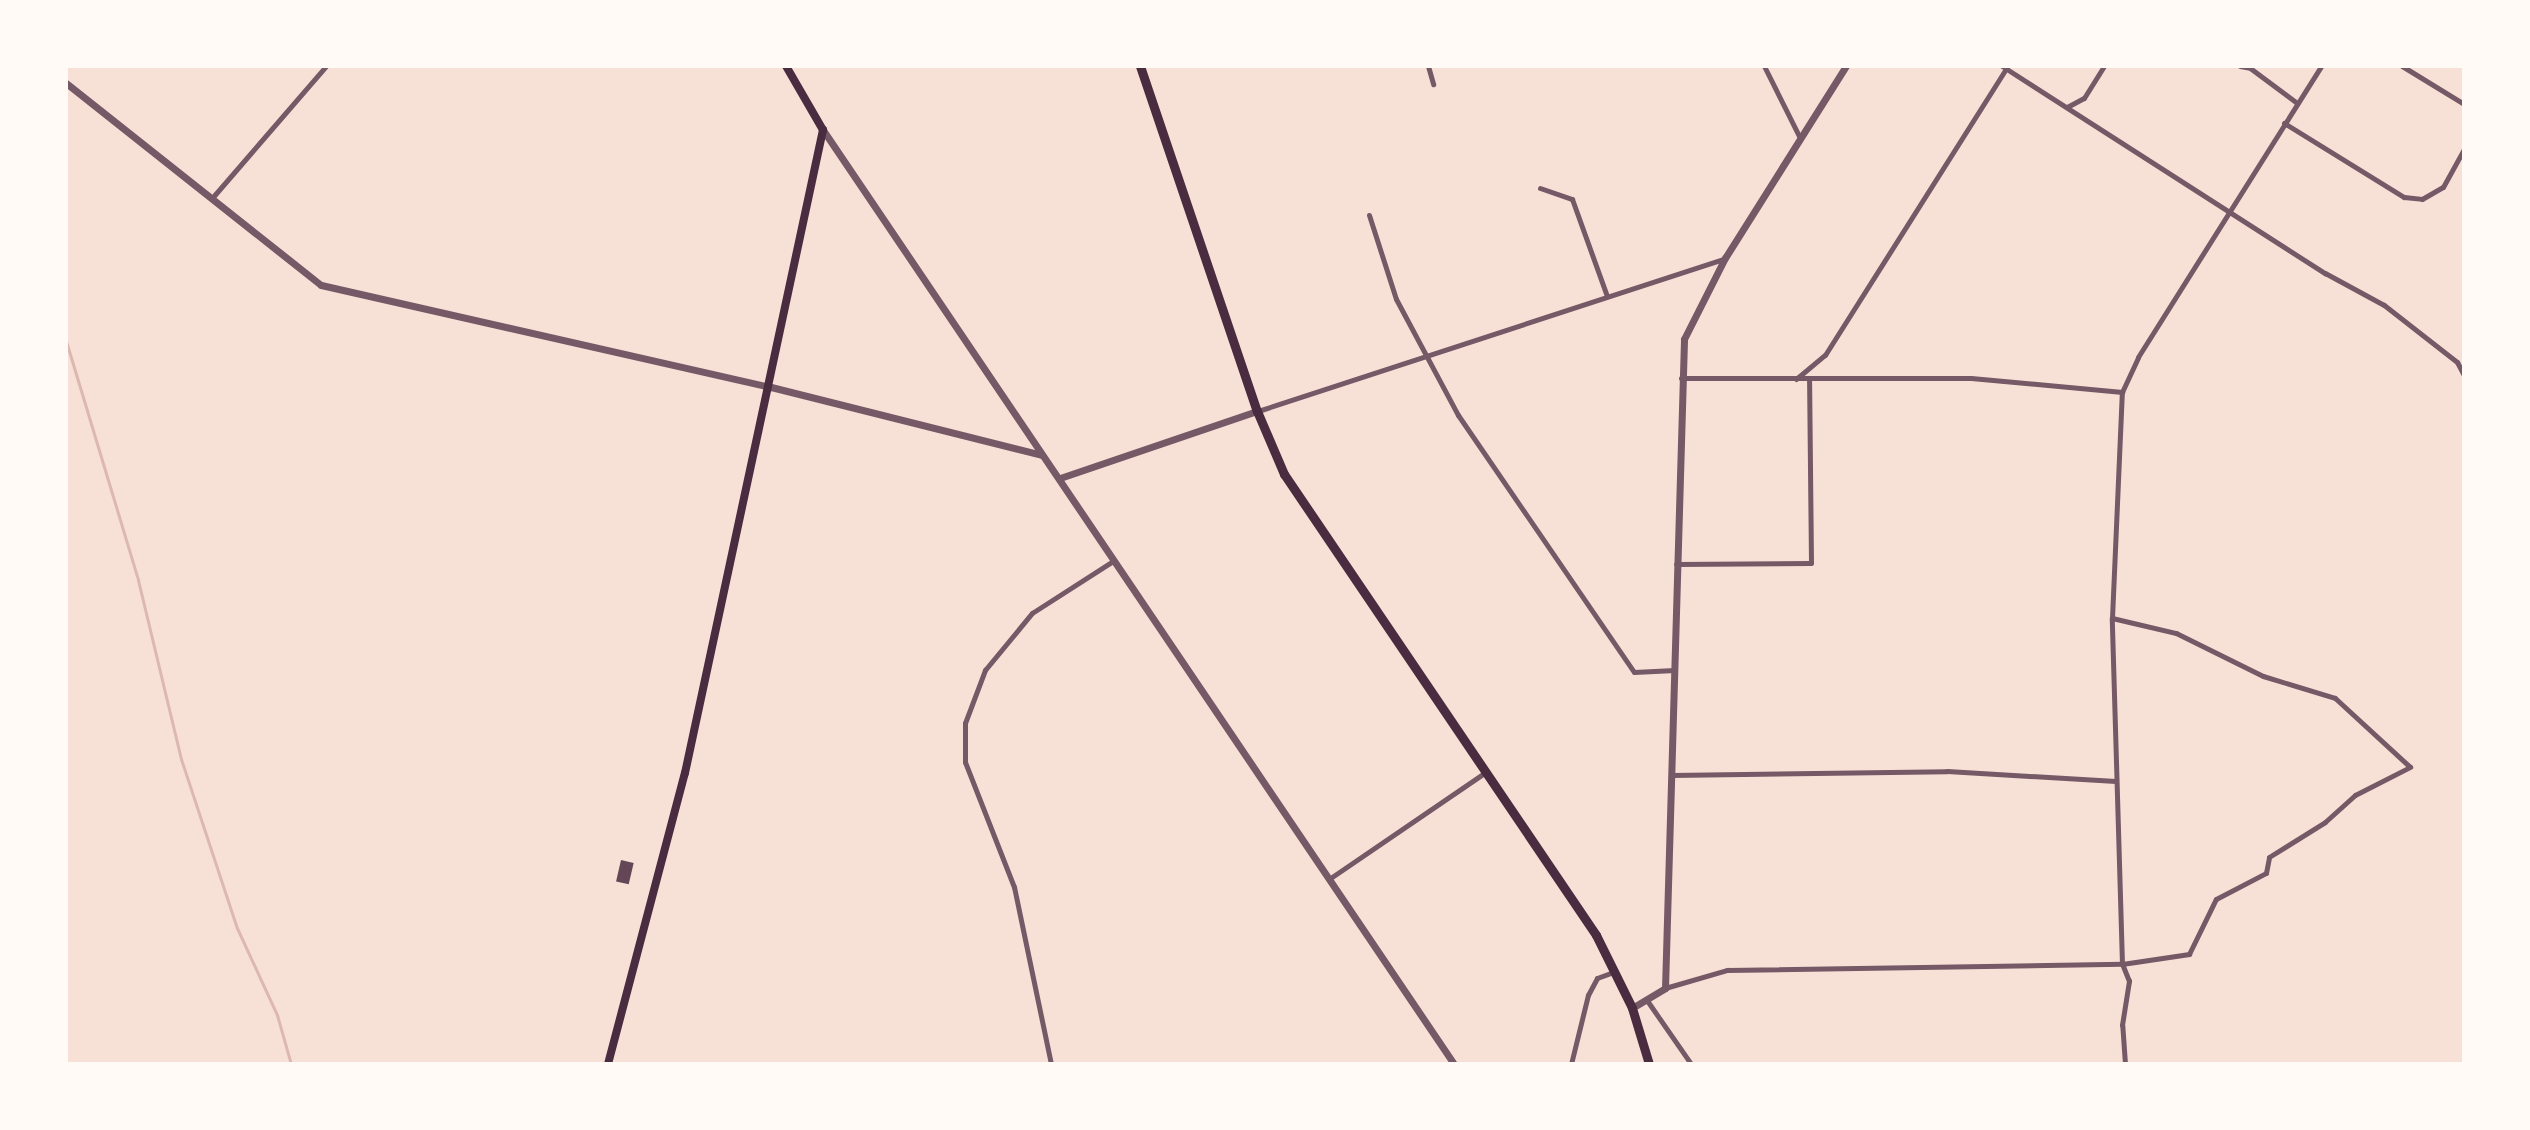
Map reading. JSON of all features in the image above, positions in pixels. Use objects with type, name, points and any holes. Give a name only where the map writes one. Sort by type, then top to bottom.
[{"type":"main road","points":[[608,1064],[657,889],[771,387],[823,130],[786,66]]},
{"type":"main road","points":[[1140,66],[1257,411],[1297,495],[1487,771],[1616,971],[1632,1008],[1649,1064]]},
{"type":"street","points":[[211,200],[326,66]]},
{"type":"street","points":[[1428,66],[1433,84]]},
{"type":"street","points":[[1764,66],[1800,138]]},
{"type":"street","points":[[1665,988],[1676,670],[1680,378],[1684,339],[1725,258],[1846,66]]},
{"type":"street","points":[[2067,107],[2084,98],[2104,66]]},
{"type":"street","points":[[2240,66],[2250,68],[2297,103]]},
{"type":"street","points":[[2125,1064],[2122,1025],[2129,981],[2122,964],[2112,618],[2122,392],[2138,357],[2321,66]]},
{"type":"street","points":[[2402,66],[2464,104]]},
{"type":"street","points":[[1796,379],[1825,355],[2005,67],[2325,273],[2384,305],[2457,362],[2464,375]]},
{"type":"street","points":[[66,83],[321,285],[771,387],[1043,455]]},
{"type":"street","points":[[2284,123],[2404,197],[2422,199],[2443,187],[2464,149]]},
{"type":"street","points":[[823,130],[1454,1064]]},
{"type":"street","points":[[1540,188],[1572,199],[1607,296]]},
{"type":"street","points":[[1369,215],[1396,299],[1422,356],[1634,672],[1676,670]]},
{"type":"street","points":[[1060,478],[1725,258]]},
{"type":"street","points":[[1680,378],[1971,378],[2122,392]]},
{"type":"street","points":[[1676,564],[1811,563],[1809,379]]},
{"type":"street","points":[[1051,1064],[1014,887],[965,762],[965,723],[985,670],[1032,613],[1113,561]]},
{"type":"street","points":[[1632,1008],[1665,988],[1727,970],[2122,964],[2189,954],[2216,899],[2266,873],[2269,857],[2325,822],[2355,795],[2410,767],[2335,698],[2263,676],[2176,633],[2112,618]]},
{"type":"street","points":[[1329,879],[1487,771]]},
{"type":"street","points":[[1671,775],[1947,771],[2116,781]]},
{"type":"street","points":[[1571,1064],[1588,995],[1597,978],[1616,971]]},
{"type":"street","points":[[1646,998],[1691,1064]]},
{"type":"building","points":[[621,860],[634,863],[629,884],[616,881]]},
{"type":"waterway","points":[[66,341],[138,580],[181,759],[237,928],[277,1015],[291,1064]]}]
